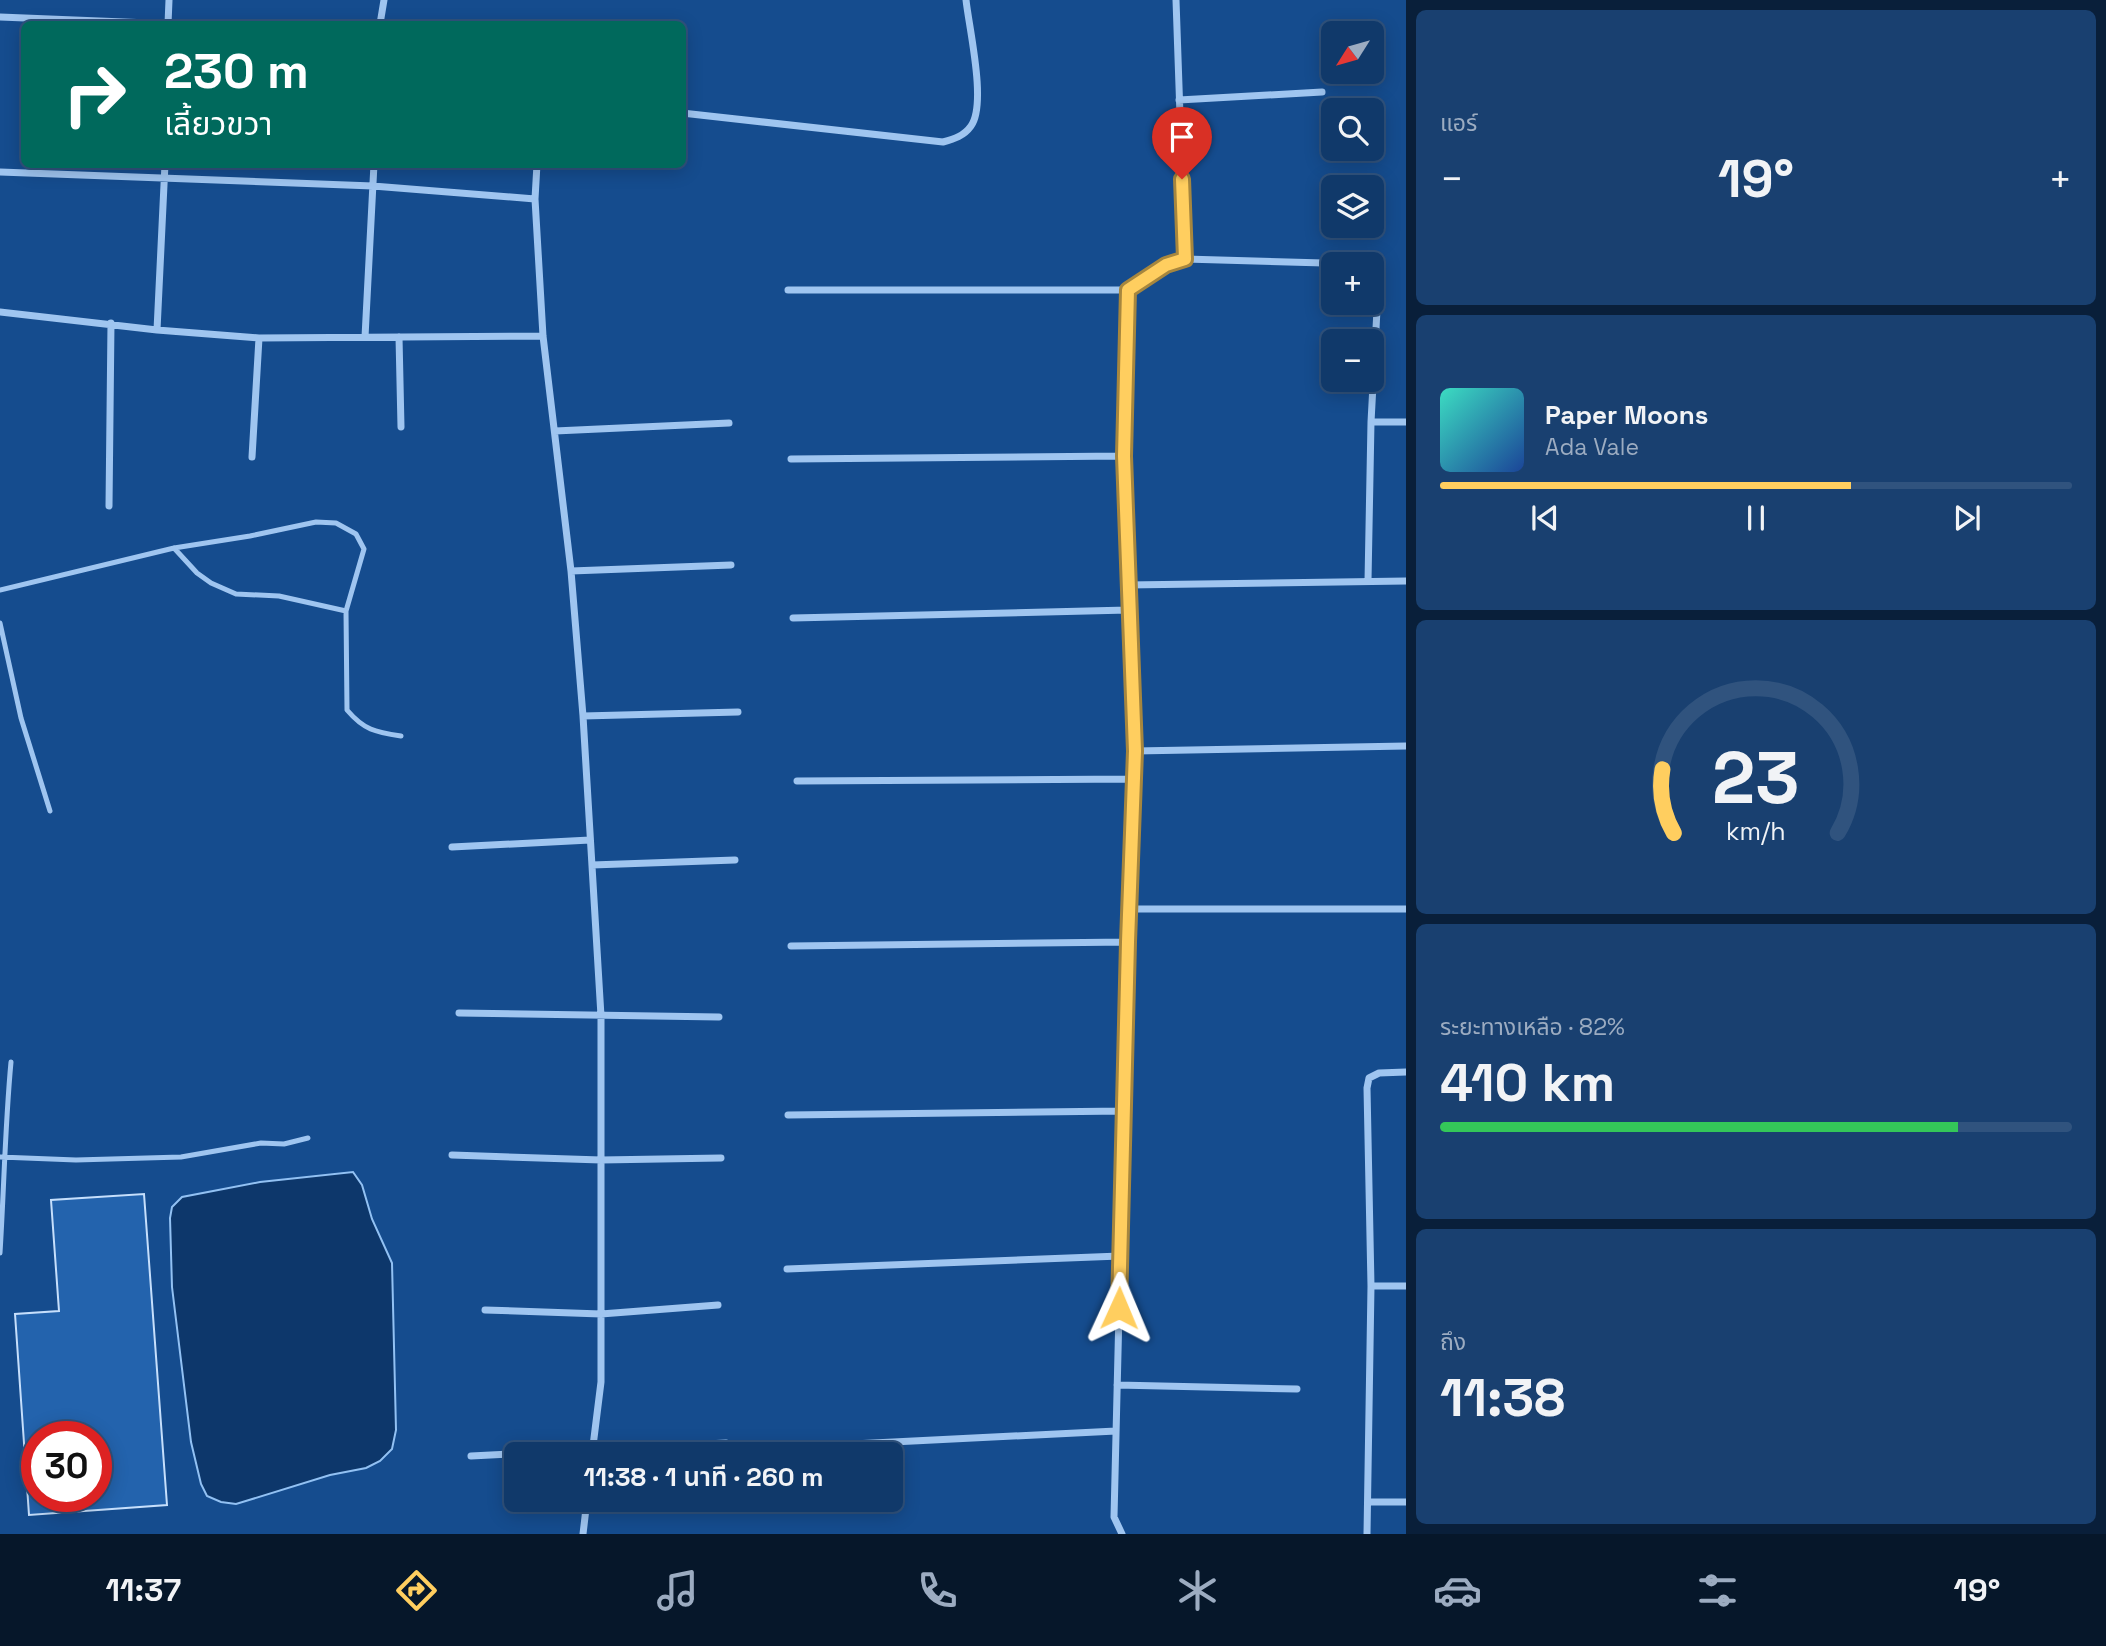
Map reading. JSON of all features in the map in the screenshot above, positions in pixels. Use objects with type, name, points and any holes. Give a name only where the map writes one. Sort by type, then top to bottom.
[{"type":"street","points":[[168,21],[169,0]]},
{"type":"street","points":[[380,21],[384,0]]},
{"type":"street","points":[[686,113],[943,142],[958,138],[972,125],[979,99],[965,0]]},
{"type":"street","points":[[1176,0],[1185,259]]},
{"type":"street","points":[[0,17],[96,21]]},
{"type":"street","points":[[1179,100],[1322,92]]},
{"type":"street","points":[[157,330],[165,168]]},
{"type":"street","points":[[365,337],[374,168]]},
{"type":"street","points":[[537,168],[535,199],[543,336],[571,571],[583,716],[601,1016],[601,1382],[594,1442]]},
{"type":"street","points":[[0,172],[373,186],[535,199]]},
{"type":"street","points":[[789,290],[1128,290],[1166,265],[1185,259],[1321,263]]},
{"type":"street","points":[[1122,1534],[1114,1517],[1135,751],[1124,456],[1128,290]]},
{"type":"street","points":[[0,312],[157,330],[259,338],[543,336]]},
{"type":"street","points":[[1368,581],[1371,422],[1377,315]]},
{"type":"street","points":[[109,506],[111,323]]},
{"type":"street","points":[[399,337],[401,427]]},
{"type":"street","points":[[252,457],[259,338]]},
{"type":"street","points":[[1371,422],[1406,422]]},
{"type":"street","points":[[555,431],[729,423]]},
{"type":"street","points":[[791,459],[1124,456]]},
{"type":"street","points":[[571,571],[731,565]]},
{"type":"street","points":[[1127,585],[1406,581]]},
{"type":"street","points":[[793,618],[1128,610]]},
{"type":"street","points":[[583,716],[738,712]]},
{"type":"street","points":[[1135,751],[1406,747]]},
{"type":"street","points":[[797,781],[1134,779]]},
{"type":"street","points":[[452,847],[590,840]]},
{"type":"street","points":[[592,865],[735,860]]},
{"type":"street","points":[[1130,909],[1406,909]]},
{"type":"street","points":[[790,946],[1128,942]]},
{"type":"street","points":[[459,1013],[719,1017]]},
{"type":"street","points":[[1367,1534],[1371,1286],[1367,1088],[1369,1078],[1379,1073],[1406,1072]]},
{"type":"street","points":[[788,1115],[1124,1111]]},
{"type":"street","points":[[452,1155],[601,1160],[721,1158]]},
{"type":"street","points":[[787,1269],[1121,1256]]},
{"type":"street","points":[[1371,1286],[1406,1286]]},
{"type":"street","points":[[485,1310],[601,1314],[719,1305]]},
{"type":"street","points":[[1117,1385],[1297,1389]]},
{"type":"street","points":[[894,1442],[1116,1431]]},
{"type":"street","points":[[471,1456],[504,1455]]},
{"type":"street","points":[[1368,1502],[1406,1502]]},
{"type":"street","points":[[583,1534],[586,1512]]},
{"type":"lane","points":[[0,590],[174,548],[316,522],[336,523],[356,534],[364,549],[346,611],[347,710],[359,724],[376,732],[401,736]]},
{"type":"lane","points":[[174,548],[197,573],[211,583],[236,594],[279,596],[346,611]]},
{"type":"lane","points":[[0,623],[21,718],[50,811]]},
{"type":"lane","points":[[0,1253],[3,1158],[11,1062]]},
{"type":"lane","points":[[3,1158],[76,1160],[181,1157],[261,1143],[284,1144],[308,1138]]},
{"type":"water","points":[[353,1172],[362,1185],[372,1219],[392,1263],[396,1430],[392,1449],[380,1461],[366,1468],[330,1475],[236,1504],[221,1502],[207,1496],[201,1484],[191,1442],[172,1287],[172,1207],[182,1197],[260,1182]]},
{"type":"building","points":[[144,1194],[167,1505],[112,1509],[112,1421],[22,1421],[15,1314],[59,1311],[51,1200]]},
{"type":"building","points":[[29,1512],[70,1512],[29,1515]]},
{"type":"route","points":[[1119,1308],[1135,751],[1124,456],[1128,290],[1166,265],[1185,259],[1182,179]]}]
